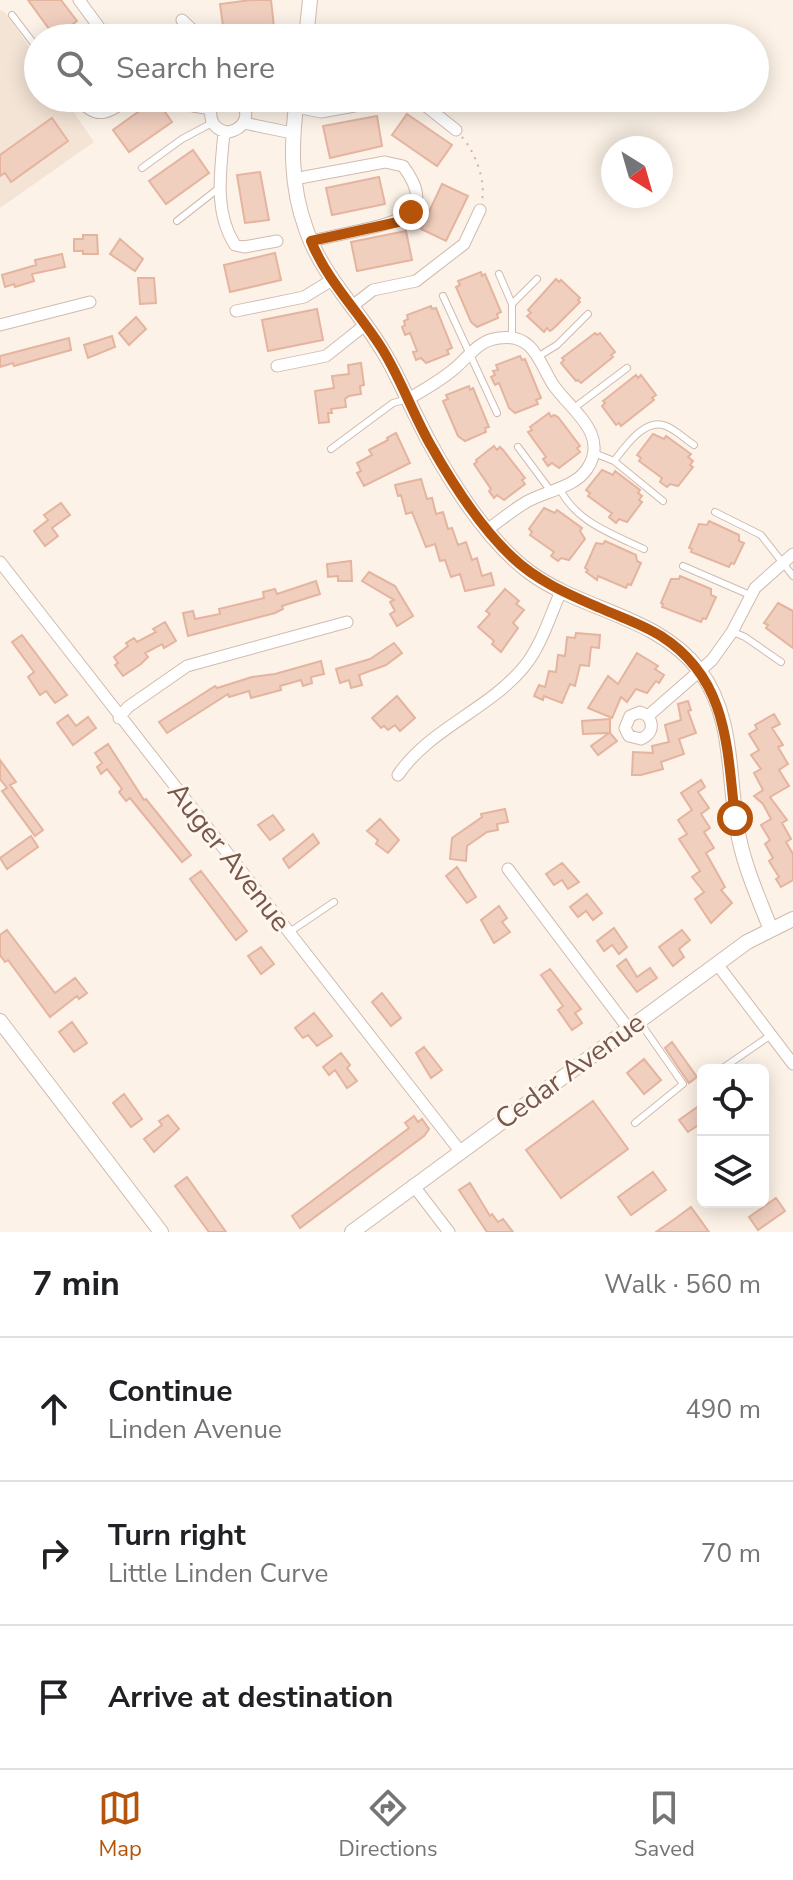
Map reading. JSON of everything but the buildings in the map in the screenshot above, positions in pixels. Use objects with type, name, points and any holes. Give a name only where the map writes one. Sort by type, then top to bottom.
[{"type":"street","points":[[79,0],[97,24]]},
{"type":"street","points":[[307,24],[310,0]]},
{"type":"street","points":[[182,20],[186,24]]},
{"type":"street","points":[[211,112],[212,123],[224,132],[237,130],[244,123],[245,112]]},
{"type":"street","points":[[295,112],[292,133],[294,179],[299,207],[311,241],[332,280],[396,372],[446,472],[488,529],[526,570],[561,591],[658,634],[687,656],[716,700],[722,719],[738,836],[752,886],[771,930]]},
{"type":"street","points":[[433,112],[456,130]]},
{"type":"street","points":[[244,123],[292,133]]},
{"type":"street","points":[[224,132],[219,188],[230,237],[235,245],[244,247],[277,241]]},
{"type":"street","points":[[294,179],[385,162],[403,166],[413,180],[417,197],[411,212],[398,222],[311,241]]},
{"type":"street","points":[[351,307],[373,290],[416,281],[464,244],[480,210]]},
{"type":"street","points":[[236,311],[304,297],[332,280]]},
{"type":"street","points":[[0,325],[90,302]]},
{"type":"street","points":[[277,366],[326,356],[365,325]]},
{"type":"street","points":[[408,399],[439,381],[485,341],[512,338],[527,345],[539,356],[553,385],[591,430],[594,453],[586,470],[573,482],[527,502],[488,529]]},
{"type":"street","points":[[648,716],[723,647],[750,595],[765,576],[793,554]]},
{"type":"street","name":"Auger Avenue","points":[[0,562],[460,1151]]},
{"type":"street","points":[[398,775],[410,757],[523,668],[561,591]]},
{"type":"street","points":[[119,718],[148,692],[187,666],[347,622]]},
{"type":"street","points":[[508,869],[634,1024]]},
{"type":"street","name":"Cedar Avenue","points":[[352,1232],[747,942],[793,919]]},
{"type":"street","points":[[717,964],[793,1064]]},
{"type":"street","points":[[0,1021],[161,1232]]},
{"type":"street","points":[[413,1185],[449,1232]]},
{"type":"lane","points":[[12,15],[24,31]]},
{"type":"lane","points":[[89,112],[102,117],[113,112]]},
{"type":"lane","points":[[142,168],[182,139],[212,123]]},
{"type":"lane","points":[[177,221],[219,188]]},
{"type":"lane","points":[[499,274],[512,304],[512,338]]},
{"type":"lane","points":[[512,304],[537,279]]},
{"type":"lane","points":[[443,296],[497,413]]},
{"type":"lane","points":[[539,356],[557,345],[588,314]]},
{"type":"lane","points":[[574,408],[627,368]]},
{"type":"lane","points":[[331,449],[393,403],[408,399]]},
{"type":"lane","points":[[614,461],[630,441],[649,426],[668,426],[694,445]]},
{"type":"lane","points":[[518,447],[574,510],[600,529],[644,549]]},
{"type":"lane","points":[[594,453],[614,461],[663,501]]},
{"type":"lane","points":[[715,512],[761,535],[793,576]]},
{"type":"lane","points":[[683,566],[750,595]]},
{"type":"lane","points":[[732,632],[745,637],[781,662]]},
{"type":"lane","points":[[288,933],[334,902]]},
{"type":"lane","points":[[634,1024],[683,1084],[635,1123]]},
{"type":"lane","points":[[729,1064],[771,1035]]},
{"type":"path","points":[[456,130],[470,147],[479,171],[484,193],[480,210]]},
{"type":"shaded area","points":[[0,10],[5,12],[24,40],[24,112],[74,112],[94,142],[0,208]]},
{"type":"route","points":[[411,212],[398,222],[311,241],[325,270],[396,372],[446,472],[496,540],[526,570],[544,582],[658,634],[687,656],[699,671],[716,700],[722,719],[735,818]]}]
